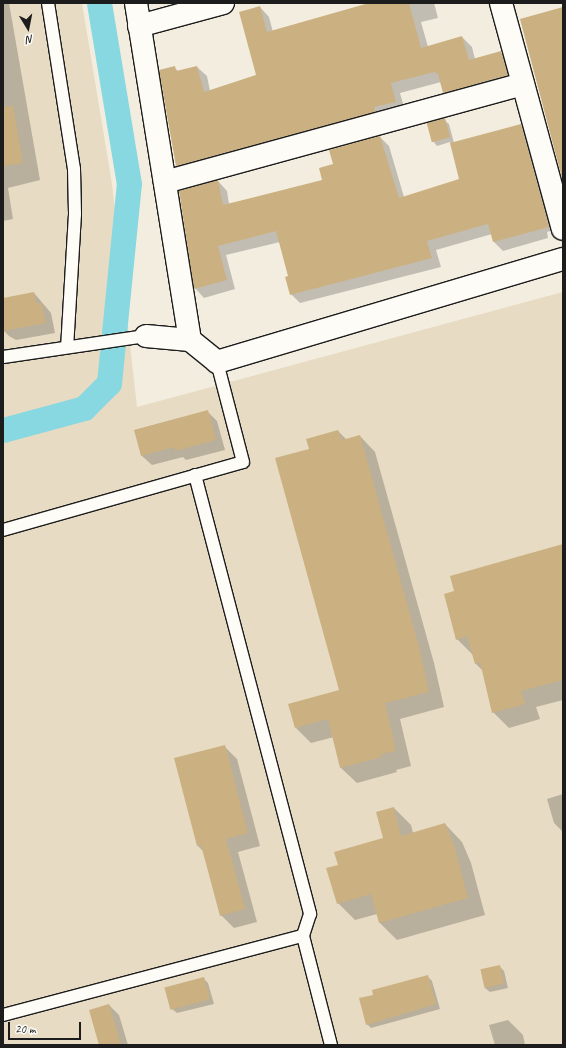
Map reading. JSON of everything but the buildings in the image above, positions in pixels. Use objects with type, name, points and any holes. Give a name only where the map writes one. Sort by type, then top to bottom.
[{"type":"street","points":[[136,3],[190,340]]},
{"type":"street","points":[[139,26],[223,3]]},
{"type":"street","points":[[501,3],[563,230]]},
{"type":"street","points":[[165,182],[523,84]]},
{"type":"street","points":[[146,336],[190,340],[217,362],[563,259]]},
{"type":"lane","points":[[48,3],[74,169],[75,214],[67,347]]},
{"type":"lane","points":[[3,357],[67,347],[87,342],[146,336]]},
{"type":"lane","points":[[3,530],[243,462],[217,362]]},
{"type":"lane","points":[[195,475],[310,914],[303,936],[331,1045]]},
{"type":"lane","points":[[3,1015],[303,936]]},
{"type":"shaded area","points":[[3,3],[82,3],[112,184],[137,407],[563,292],[563,1045],[3,1045]]},
{"type":"waterway","points":[[3,430],[84,408],[109,383],[129,184],[99,3]]}]
